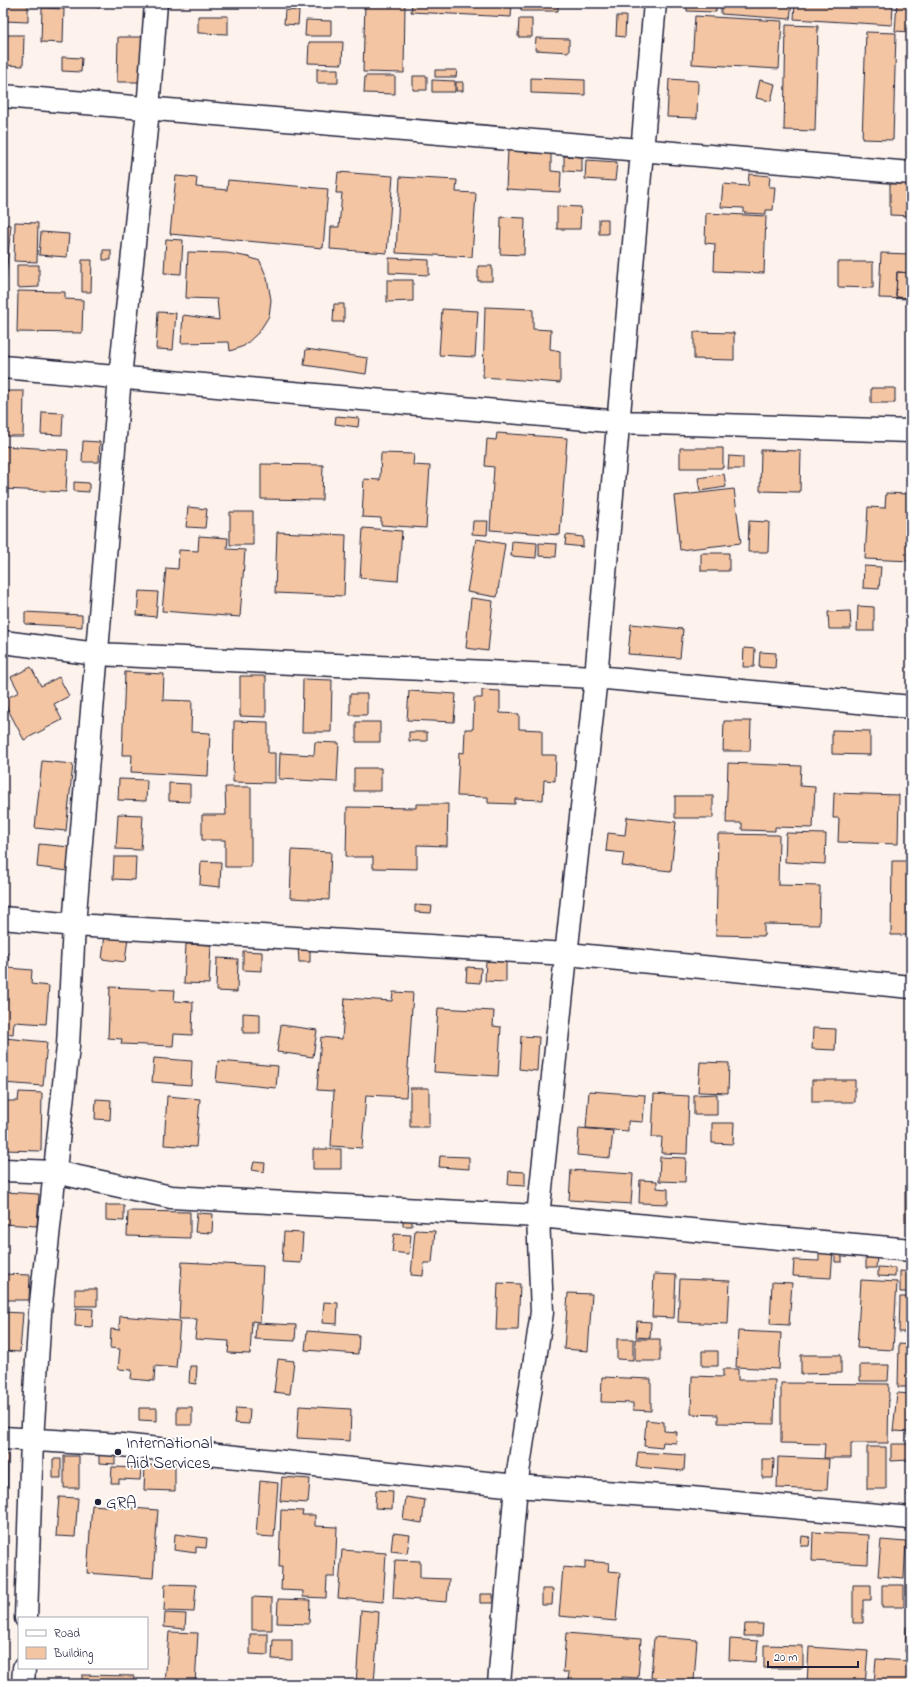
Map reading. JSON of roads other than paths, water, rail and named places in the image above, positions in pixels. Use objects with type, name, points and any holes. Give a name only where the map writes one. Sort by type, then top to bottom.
[{"type":"street","points":[[26,1617],[32,1440],[40,1313],[68,1046],[74,925],[120,377],[148,110],[156,3]]},
{"type":"street","points":[[499,1684],[516,1486],[542,1312],[538,1216],[596,677],[620,422],[655,3]]},
{"type":"street","points":[[3,96],[148,110],[642,150],[911,174]]},
{"type":"street","points":[[3,367],[620,422],[911,431]]},
{"type":"street","points":[[3,642],[97,654],[596,677],[911,707]]},
{"type":"street","points":[[3,918],[74,925],[567,954],[911,987]]},
{"type":"street","points":[[3,1170],[55,1172],[171,1197],[538,1216],[911,1250]]},
{"type":"street","points":[[3,1438],[121,1445],[516,1486],[691,1498],[911,1518]]},
{"type":"street","points":[[23,1684],[24,1669]]},
{"type":"place","name":"International Aid Services","points":[[118,1452]]},
{"type":"place","name":"GRA","points":[[98,1502]]}]
